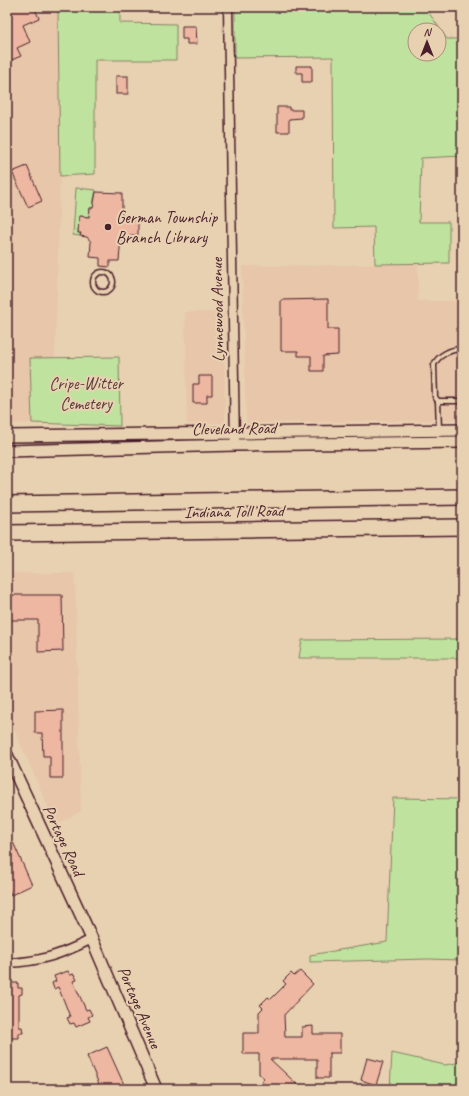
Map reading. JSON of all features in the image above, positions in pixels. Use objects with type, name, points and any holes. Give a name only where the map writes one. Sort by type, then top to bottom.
[{"type":"highway","name":"Indiana Toll Road","points":[[7,504],[462,497]]},
{"type":"highway","name":"Indiana Toll Road","points":[[7,534],[462,527]]},
{"type":"main road","name":"Cleveland Road","points":[[7,436],[462,430]]},
{"type":"main road","name":"Cleveland Road","points":[[7,451],[235,445],[462,442]]},
{"type":"main road","name":"Portage Road","points":[[7,755],[92,938]]},
{"type":"main road","name":"Portage Avenue","points":[[92,938],[156,1089]]},
{"type":"street","name":"Lynnewood Avenue","points":[[228,7],[235,445]]},
{"type":"street","points":[[7,963],[40,960],[92,938]]},
{"type":"lane","points":[[101,272],[109,273],[113,278],[114,284],[110,291],[102,293],[95,289],[93,283],[95,276],[101,272]]},
{"type":"lane","points":[[439,430],[438,401],[435,397],[434,365],[436,361],[452,349],[462,349]]},
{"type":"lane","points":[[438,401],[462,401]]},
{"type":"shaded area","points":[[7,7],[58,7],[60,176],[55,358],[30,358],[32,423],[7,424]]},
{"type":"shaded area","points":[[418,264],[418,301],[462,301],[462,420],[248,423],[246,421],[242,266]]},
{"type":"shaded area","points":[[185,312],[224,312],[225,423],[187,424]]},
{"type":"shaded area","points":[[7,573],[75,573],[81,811],[56,825],[7,713]]},
{"type":"green space","points":[[58,7],[120,7],[120,23],[176,24],[176,60],[95,60],[95,174],[60,176]]},
{"type":"green space","points":[[235,7],[429,7],[429,13],[435,22],[407,22],[407,62],[447,62],[447,39],[462,39],[462,156],[421,158],[419,222],[449,222],[449,263],[375,264],[374,227],[334,228],[333,57],[235,58]]},
{"type":"green space","points":[[76,188],[96,190],[93,204],[95,204],[95,208],[90,208],[89,217],[79,216],[78,233],[81,233],[80,236],[73,235]]},
{"type":"green space","name":"Cripe-Witter Cemetery","points":[[119,357],[120,426],[32,423],[30,358]]},
{"type":"green space","points":[[462,639],[462,658],[299,658],[302,640]]},
{"type":"green space","points":[[393,798],[462,799],[462,960],[428,959],[310,962],[310,955],[387,942]]},
{"type":"green space","points":[[392,1053],[445,1065],[462,1062],[462,1089],[390,1089]]},
{"type":"building","points":[[7,7],[34,7],[39,18],[23,25],[30,42],[17,48],[21,56],[7,62]]},
{"type":"building","points":[[182,26],[196,26],[197,44],[187,44],[187,39],[182,39]]},
{"type":"building","points":[[296,66],[312,66],[312,82],[302,82],[302,73],[296,73]]},
{"type":"building","points":[[116,76],[128,76],[128,94],[116,94]]},
{"type":"building","points":[[277,107],[289,107],[289,110],[302,110],[302,118],[289,119],[289,132],[277,132]]},
{"type":"building","points":[[27,166],[42,201],[28,207],[12,172]]},
{"type":"building","name":"German Township Branch Library","points":[[96,192],[122,193],[122,217],[138,220],[138,235],[129,235],[129,238],[121,237],[119,261],[110,261],[110,267],[100,266],[100,258],[90,257],[91,242],[87,237],[80,236],[81,233],[78,233],[79,216],[89,217],[90,208],[93,208]]},
{"type":"building","points":[[328,299],[328,329],[338,329],[338,355],[323,356],[323,371],[311,371],[311,356],[298,356],[298,351],[281,351],[281,300]]},
{"type":"building","points":[[199,376],[212,376],[212,395],[207,395],[207,403],[193,403],[193,384],[199,384]]},
{"type":"building","points":[[7,595],[62,595],[63,651],[38,652],[38,620],[7,620]]},
{"type":"building","points":[[63,710],[63,778],[50,778],[50,756],[43,756],[42,733],[35,733],[35,711]]},
{"type":"building","points":[[13,842],[32,885],[11,895],[7,885],[7,844]]},
{"type":"building","points":[[68,971],[70,975],[74,974],[77,980],[73,981],[86,1010],[89,1009],[92,1015],[88,1017],[90,1021],[76,1027],[74,1023],[70,1024],[67,1018],[70,1017],[58,987],[54,989],[52,983],[56,981],[54,976]]},
{"type":"building","points":[[300,971],[313,984],[284,1015],[285,1037],[302,1037],[302,1027],[313,1026],[313,1034],[340,1034],[340,1053],[329,1053],[329,1078],[317,1078],[317,1059],[270,1059],[302,1089],[268,1089],[261,1081],[264,1078],[259,1074],[259,1054],[243,1054],[243,1033],[259,1033],[259,1012],[263,1008],[260,1005],[268,997],[271,999],[286,984],[283,981],[291,973],[294,976]]},
{"type":"building","points":[[7,983],[18,983],[18,988],[22,988],[22,994],[19,995],[19,1027],[22,1027],[23,1033],[19,1033],[19,1038],[7,1038]]},
{"type":"building","points":[[107,1047],[126,1089],[101,1089],[87,1056]]},
{"type":"building","points":[[367,1058],[383,1062],[376,1085],[361,1080]]},
{"type":"place","name":"German Township Branch Library","points":[[108,227]]}]
